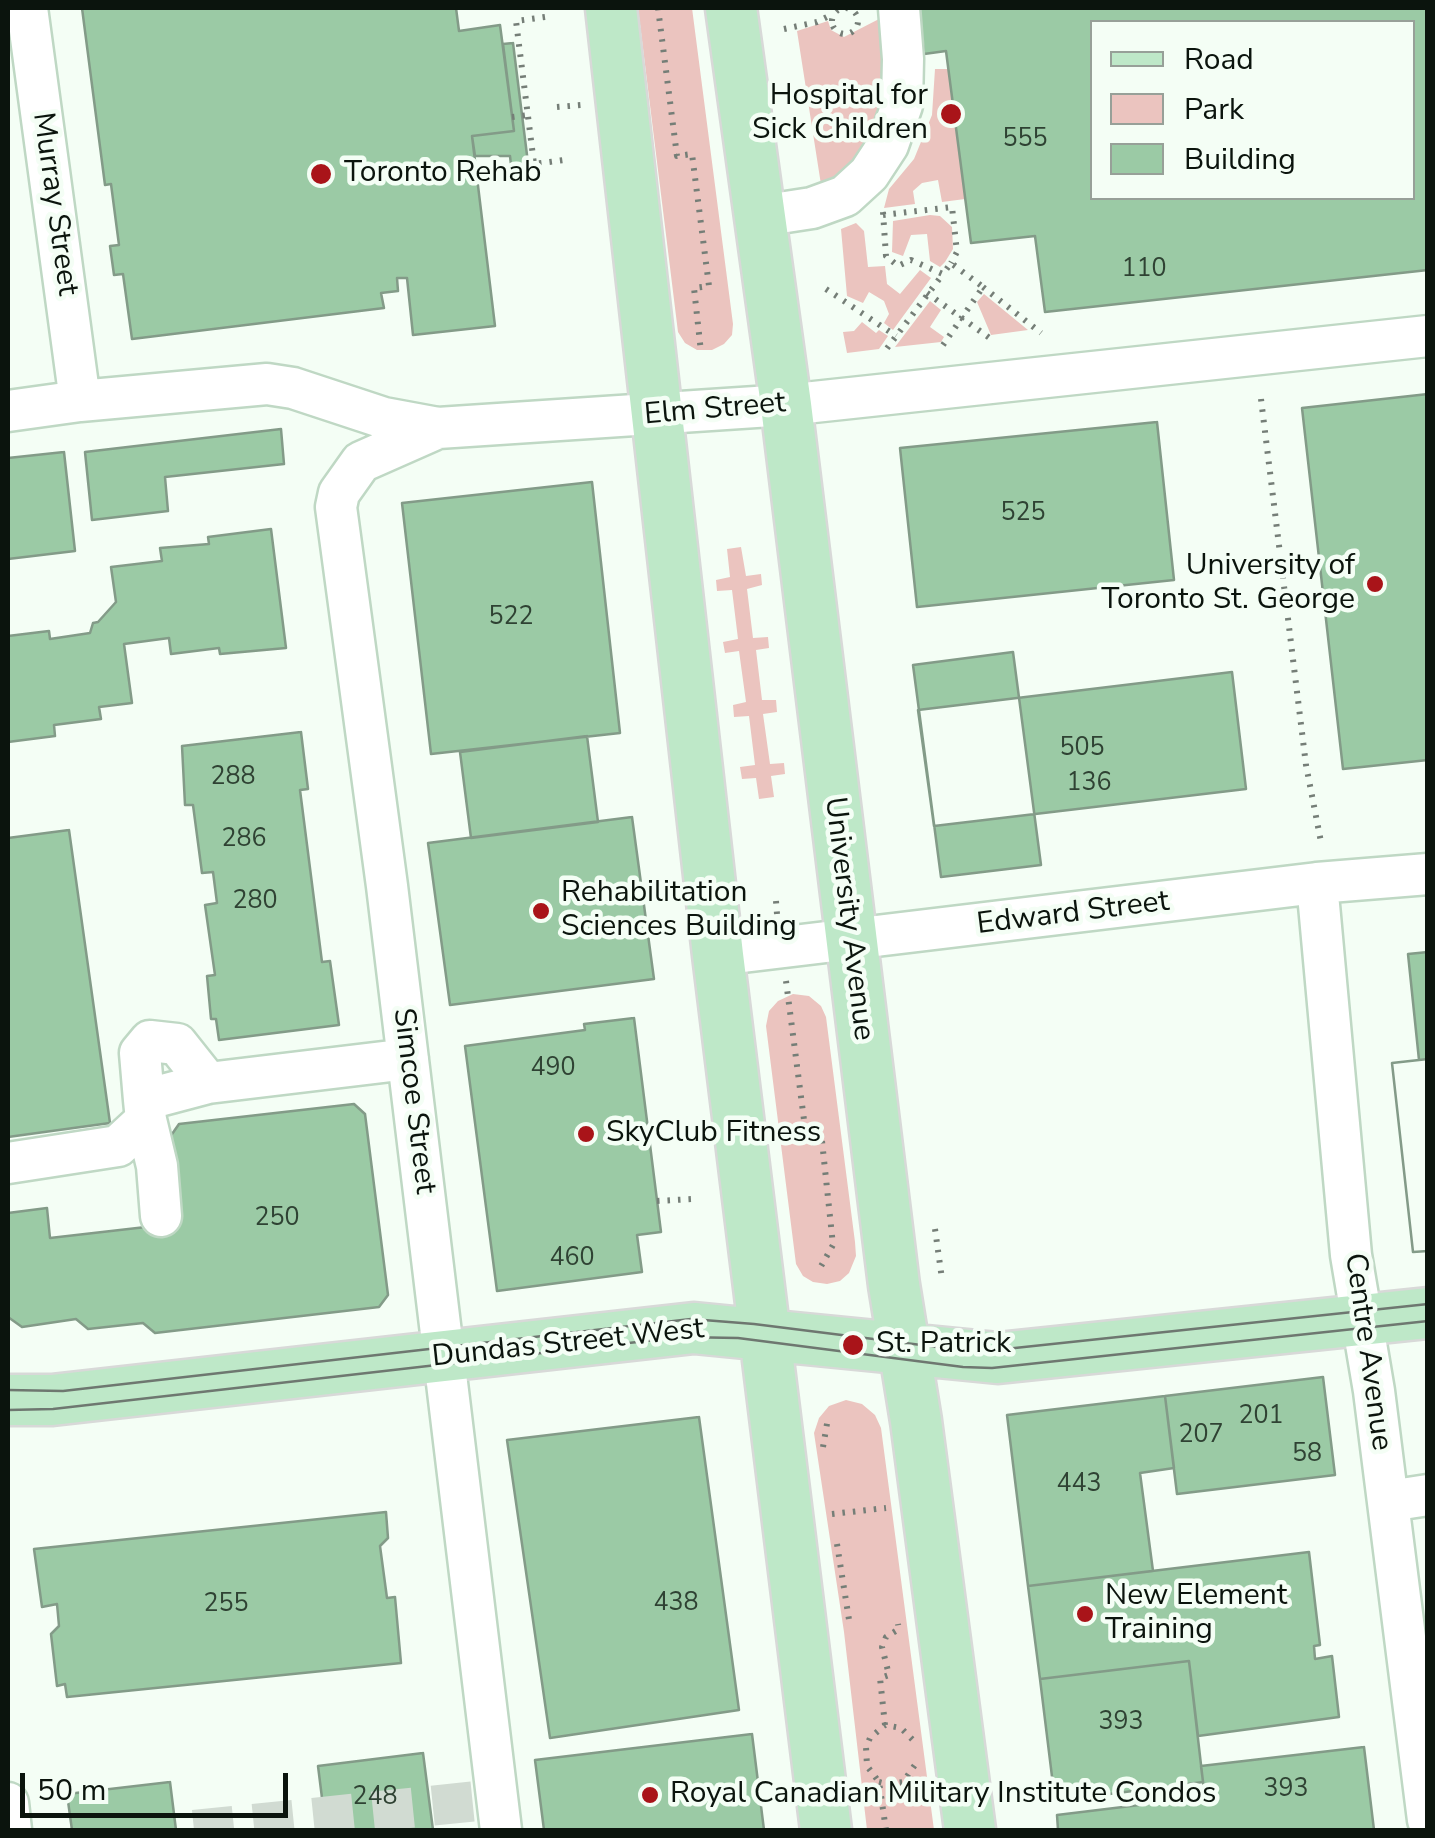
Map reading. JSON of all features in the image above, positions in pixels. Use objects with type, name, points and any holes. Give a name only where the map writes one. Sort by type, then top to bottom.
[{"type":"main road","points":[[611,8],[718,955],[826,1830]]},
{"type":"main road","name":"University Avenue","points":[[731,8],[786,404],[849,940],[970,1830]]},
{"type":"main road","name":"Dundas Street West","points":[[8,1400],[52,1400],[694,1328],[998,1358],[1428,1312]]},
{"type":"street","name":"Murray Street","points":[[27,8],[80,401]]},
{"type":"street","points":[[760,216],[812,208],[845,196],[869,174],[888,145],[902,105],[899,8]]},
{"type":"street","name":"Elm Street","points":[[8,411],[268,384],[294,388],[384,418],[438,428],[657,416],[1428,336]]},
{"type":"street","name":"Simcoe Street","points":[[438,428],[361,462],[339,493],[336,507],[408,1059],[501,1830]]},
{"type":"street","name":"Edward Street","points":[[718,955],[1318,883],[1428,874]]},
{"type":"street","name":"Centre Avenue","points":[[1318,883],[1351,1254],[1362,1320],[1408,1498],[1428,1820]]},
{"type":"street","points":[[161,1216],[140,1053],[150,1041],[177,1044],[208,1083]]},
{"type":"street","points":[[8,1163],[118,1146],[145,1110],[208,1083],[408,1059]]},
{"type":"street","points":[[8,1803],[11,1830]]},
{"type":"path","points":[[658,8],[677,156],[692,154],[709,286],[694,288],[702,352]]},
{"type":"path","points":[[784,28],[816,22],[833,14],[847,8],[858,19],[857,28],[842,34],[831,23],[833,14]]},
{"type":"path","points":[[545,17],[516,21],[534,164],[564,160]]},
{"type":"path","points":[[512,117],[528,115]]},
{"type":"path","points":[[882,204],[886,256],[898,266],[911,260],[942,274]]},
{"type":"path","points":[[883,214],[952,208],[957,252],[885,351]]},
{"type":"path","points":[[951,263],[1041,333]]},
{"type":"path","points":[[943,345],[983,287]]},
{"type":"path","points":[[826,289],[896,336]]},
{"type":"path","points":[[927,293],[992,339]]},
{"type":"path","points":[[1261,398],[1306,766],[1321,842]]},
{"type":"path","points":[[776,901],[807,1143],[822,1142],[833,1245],[820,1268]]},
{"type":"path","points":[[657,1202],[693,1199]]},
{"type":"path","points":[[936,1230],[942,1279]]},
{"type":"path","points":[[832,1514],[885,1505],[888,1526]]},
{"type":"path","points":[[885,1725],[880,1678],[889,1675],[882,1647],[886,1637],[899,1630],[898,1618]]},
{"type":"path","points":[[885,1725],[870,1738],[866,1766],[879,1782],[886,1830]]},
{"type":"path","points":[[879,1782],[903,1782],[917,1763],[912,1737],[900,1728],[885,1725]]},
{"type":"green space","points":[[638,8],[692,8],[733,324],[732,335],[712,350],[697,350],[685,343],[678,332]]},
{"type":"green space","points":[[879,19],[885,54],[894,56],[870,154],[822,191],[797,31],[828,21],[831,30],[844,37]]},
{"type":"green space","points":[[935,69],[949,69],[965,199],[942,202],[938,180],[922,183],[913,191],[915,204],[884,208],[889,189],[914,159],[932,115]]},
{"type":"green space","points":[[940,216],[952,227],[953,249],[940,267],[930,261],[927,234],[911,235],[903,256],[892,252],[893,221]]},
{"type":"green space","points":[[856,223],[864,231],[868,267],[885,266],[887,284],[900,294],[920,270],[931,278],[893,330],[884,323],[889,314],[884,301],[869,292],[863,303],[847,296],[841,229]]},
{"type":"green space","points":[[984,294],[1028,330],[991,335],[977,302]]},
{"type":"green space","points":[[930,301],[941,310],[930,327],[944,337],[941,342],[895,347]]},
{"type":"green space","points":[[862,322],[876,333],[879,330],[888,336],[879,349],[847,353],[843,332],[854,331]]},
{"type":"green space","points":[[741,547],[746,576],[761,574],[762,585],[747,589],[753,638],[768,637],[769,648],[756,650],[762,700],[776,700],[777,712],[763,714],[770,764],[784,763],[785,774],[771,776],[774,797],[759,799],[756,778],[742,779],[740,767],[755,765],[749,716],[734,717],[733,705],[746,702],[739,651],[725,653],[723,642],[738,639],[732,590],[717,591],[716,580],[730,577],[727,549]]},
{"type":"green space","points":[[793,994],[809,996],[821,1006],[826,1017],[855,1242],[856,1256],[849,1273],[840,1281],[827,1284],[803,1276],[796,1264],[766,1026],[769,1011]]},
{"type":"green space","points":[[846,1400],[862,1404],[875,1415],[881,1428],[934,1830],[867,1830],[844,1632],[814,1433],[829,1406]]},
{"type":"building","name":"Toronto Rehab","points":[[82,8],[456,8],[459,31],[500,25],[514,131],[472,136],[495,326],[413,335],[407,278],[397,278],[398,291],[381,293],[384,308],[132,339],[123,274],[114,275],[110,246],[119,245],[111,184],[105,185]]},
{"type":"building","points":[[918,8],[1428,8],[1428,270],[1045,312],[1035,236],[971,243],[946,51],[924,54]]},
{"type":"building","points":[[513,43],[528,163],[511,165],[510,156],[475,156],[472,136],[514,131],[503,44]]},
{"type":"building","name":"University of Toronto St. George","points":[[1428,394],[1428,760],[1343,769],[1302,408]]},
{"type":"building","points":[[1157,422],[1174,580],[917,607],[900,448]]},
{"type":"building","points":[[281,429],[284,464],[165,477],[168,511],[92,520],[85,452]]},
{"type":"building","points":[[64,452],[75,551],[8,559],[8,458]]},
{"type":"building","points":[[592,482],[620,733],[431,754],[402,503]]},
{"type":"building","points":[[271,529],[286,648],[220,654],[219,648],[171,654],[169,638],[124,644],[132,703],[99,707],[101,719],[54,725],[55,736],[8,742],[8,636],[49,631],[50,639],[90,633],[93,623],[116,602],[111,567],[162,561],[160,548],[209,544],[208,537]]},
{"type":"building","points":[[1013,652],[1041,865],[941,877],[913,665]]},
{"type":"building","points":[[1232,672],[1246,789],[934,826],[918,710]]},
{"type":"building","points":[[301,732],[308,789],[300,790],[322,962],[330,961],[339,1025],[219,1040],[216,1019],[211,1019],[207,976],[215,975],[205,905],[217,903],[213,872],[202,873],[193,805],[185,805],[182,746]]},
{"type":"building","points":[[587,736],[598,822],[471,838],[460,752]]},
{"type":"building","name":"Rehabilitation Sciences Building","points":[[632,817],[654,979],[450,1005],[428,843]]},
{"type":"building","points":[[69,830],[110,1123],[8,1137],[8,838]]},
{"type":"building","points":[[1428,952],[1428,1251],[1413,1252],[1392,1063],[1419,1060],[1408,954]]},
{"type":"building","points":[[634,1018],[661,1232],[637,1235],[642,1272],[497,1291],[465,1046],[585,1030],[584,1024]]},
{"type":"building","points":[[1428,1059],[1428,1251],[1413,1252],[1392,1063]]},
{"type":"building","points":[[354,1104],[365,1114],[388,1295],[379,1307],[155,1333],[143,1323],[88,1329],[76,1319],[22,1327],[8,1317],[8,1213],[47,1208],[50,1238],[172,1224],[170,1137],[179,1124]]},
{"type":"building","points":[[1323,1377],[1335,1475],[1177,1494],[1165,1396]]},
{"type":"building","points":[[1165,1396],[1174,1468],[1140,1473],[1153,1571],[1028,1586],[1007,1415]]},
{"type":"building","points":[[699,1417],[739,1710],[550,1738],[507,1440]]},
{"type":"building","points":[[386,1512],[388,1538],[380,1546],[387,1598],[395,1597],[401,1663],[67,1697],[65,1684],[57,1686],[51,1634],[59,1626],[57,1604],[42,1607],[34,1549]]},
{"type":"building","points":[[1309,1552],[1320,1645],[1314,1646],[1315,1659],[1332,1656],[1339,1717],[1198,1736],[1189,1661],[1040,1679],[1028,1586]]},
{"type":"building","points":[[1189,1661],[1203,1782],[1055,1801],[1040,1679]]},
{"type":"building","name":"Royal Canadian Military Institute Condos","points":[[752,1734],[764,1830],[544,1830],[535,1760]]},
{"type":"building","points":[[1364,1747],[1374,1830],[1058,1830],[1057,1815],[1205,1797],[1201,1766]]},
{"type":"building","points":[[423,1753],[433,1830],[326,1830],[318,1766]]},
{"type":"building","points":[[170,1782],[176,1830],[72,1830],[67,1794]]},
{"type":"tunnel","points":[[194,1830],[497,1799]]},
{"type":"tram line","points":[[8,1390],[63,1391],[691,1319],[961,1350],[996,1350],[1428,1304]]},
{"type":"tram line","points":[[8,1410],[53,1409],[681,1337],[738,1338],[992,1368],[1428,1321]]},
{"type":"place","name":"Hospital for Sick Children","points":[[951,114]]},
{"type":"place","name":"Toronto Rehab","points":[[321,174]]},
{"type":"place","name":"University of Toronto St. George","points":[[1375,584]]},
{"type":"place","name":"Rehabilitation Sciences Building","points":[[541,911]]},
{"type":"place","name":"SkyClub Fitness","points":[[586,1134]]},
{"type":"place","name":"St. Patrick","points":[[853,1345]]},
{"type":"place","name":"New Element Training","points":[[1085,1614]]},
{"type":"place","name":"Royal Canadian Military Institute Condos","points":[[650,1795]]}]
